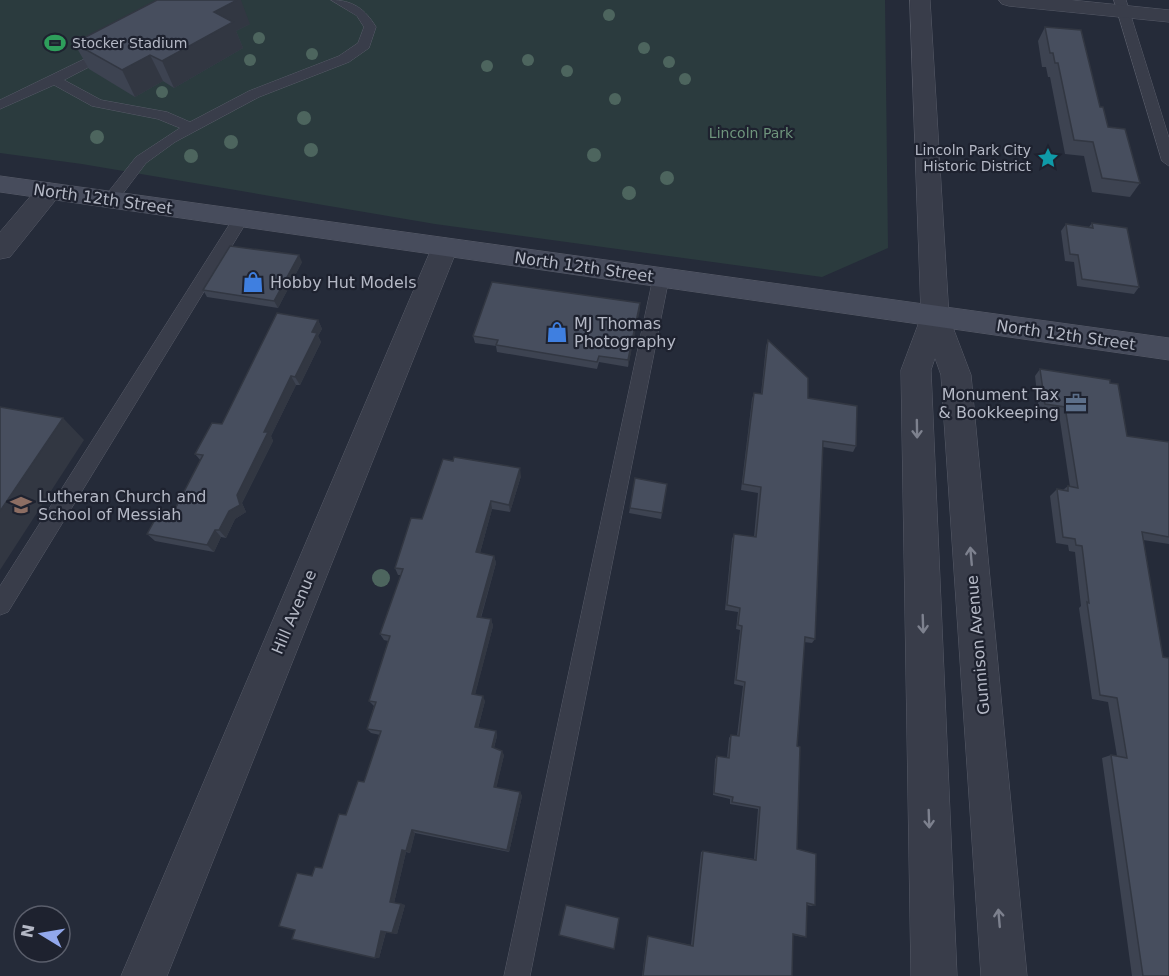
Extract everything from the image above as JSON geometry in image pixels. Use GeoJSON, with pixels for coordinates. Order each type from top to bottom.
{"type":"FeatureCollection","features":[{"type":"Feature","properties":{"kind":"main road","name":"North 12th Street"},"geometry":{"type":"LineString","coordinates":[[0,184],[1169,349]]}},
{"type":"Feature","properties":{"kind":"street","name":"Gunnison Avenue"},"geometry":{"type":"LineString","coordinates":[[920,0],[935,317],[956,375],[1004,976]]}},
{"type":"Feature","properties":{"kind":"street"},"geometry":{"type":"LineString","coordinates":[[1009,0],[1122,6],[1169,16]]}},
{"type":"Feature","properties":{"kind":"street"},"geometry":{"type":"LineString","coordinates":[[0,250],[49,191]]}},
{"type":"Feature","properties":{"kind":"street","name":"Hill Avenue"},"geometry":{"type":"LineString","coordinates":[[144,976],[445,247]]}},
{"type":"Feature","properties":{"kind":"street","name":"Gunnison Avenue"},"geometry":{"type":"LineString","coordinates":[[934,976],[916,370],[935,317]]}},
{"type":"Feature","properties":{"kind":"lane"},"geometry":{"type":"LineString","coordinates":[[110,200],[141,160],[189,127],[254,94],[344,59],[364,45],[370,27],[362,14],[337,0]]}},
{"type":"Feature","properties":{"kind":"lane"},"geometry":{"type":"LineString","coordinates":[[1122,6],[1169,161]]}},
{"type":"Feature","properties":{"kind":"lane"},"geometry":{"type":"LineString","coordinates":[[0,105],[116,47]]}},
{"type":"Feature","properties":{"kind":"lane"},"geometry":{"type":"LineString","coordinates":[[54,80],[97,103],[162,115],[189,127]]}},
{"type":"Feature","properties":{"kind":"lane"},"geometry":{"type":"LineString","coordinates":[[0,605],[241,218]]}},
{"type":"Feature","properties":{"kind":"lane"},"geometry":{"type":"LineString","coordinates":[[518,976],[661,278]]}},
{"type":"Feature","properties":{"kind":"green space","name":"Lincoln Park"},"geometry":{"type":"Polygon","coordinates":[[[0,0],[885,0],[888,248],[822,277],[435,224],[82,164],[0,153],[0,0]]]}},
{"type":"Feature","properties":{"kind":"building"},"geometry":{"type":"Polygon","coordinates":[[[157,0],[237,0],[214,12],[233,22],[162,61],[150,55],[122,70],[74,43],[157,0]]]}},
{"type":"Feature","properties":{"kind":"building"},"geometry":{"type":"Polygon","coordinates":[[[1045,27],[1081,30],[1100,107],[1103,107],[1108,127],[1125,129],[1140,183],[1102,178],[1093,142],[1074,140],[1058,63],[1055,63],[1053,53],[1050,53],[1045,27]]]}},
{"type":"Feature","properties":{"kind":"building"},"geometry":{"type":"Polygon","coordinates":[[[1092,223],[1127,228],[1139,287],[1082,279],[1078,255],[1070,254],[1066,224],[1093,228],[1092,223]]]}},
{"type":"Feature","properties":{"kind":"building","name":"Hobby Hut Models"},"geometry":{"type":"Polygon","coordinates":[[[230,246],[299,255],[274,301],[203,290],[230,246]]]}},
{"type":"Feature","properties":{"kind":"building","name":"MJ Thomas Photography"},"geometry":{"type":"Polygon","coordinates":[[[492,282],[640,303],[628,360],[599,356],[597,362],[496,345],[498,340],[473,336],[492,282]]]}},
{"type":"Feature","properties":{"kind":"building"},"geometry":{"type":"Polygon","coordinates":[[[277,313],[318,320],[312,332],[317,333],[295,377],[291,376],[264,432],[268,432],[237,495],[240,505],[229,511],[219,530],[215,530],[207,545],[147,534],[161,509],[174,511],[203,455],[195,454],[212,423],[222,424],[277,313]]]}},
{"type":"Feature","properties":{"kind":"building"},"geometry":{"type":"Polygon","coordinates":[[[768,340],[808,378],[808,398],[857,406],[856,446],[823,441],[815,639],[805,637],[797,746],[800,747],[797,849],[816,854],[815,905],[807,903],[806,937],[793,934],[792,976],[643,976],[648,936],[693,946],[703,851],[756,860],[760,807],[732,802],[733,797],[714,793],[717,756],[729,758],[731,735],[739,736],[745,682],[736,680],[742,626],[738,625],[740,608],[727,605],[734,534],[756,537],[761,487],[743,484],[754,393],[762,394],[768,340]]]}},
{"type":"Feature","properties":{"kind":"building"},"geometry":{"type":"Polygon","coordinates":[[[1040,369],[1110,380],[1110,383],[1118,384],[1127,436],[1169,442],[1169,537],[1142,532],[1163,657],[1169,658],[1169,976],[1143,976],[1111,755],[1127,758],[1117,698],[1100,695],[1082,546],[1076,545],[1075,539],[1063,537],[1057,489],[1068,491],[1068,486],[1078,488],[1065,407],[1045,404],[1040,369]]]}},
{"type":"Feature","properties":{"kind":"building"},"geometry":{"type":"Polygon","coordinates":[[[0,407],[63,418],[0,511],[0,407]]]}},
{"type":"Feature","properties":{"kind":"building"},"geometry":{"type":"Polygon","coordinates":[[[454,457],[520,468],[509,505],[491,501],[476,552],[494,556],[477,617],[491,619],[472,694],[483,696],[475,727],[496,731],[492,747],[502,751],[494,787],[520,792],[507,850],[412,830],[406,851],[402,850],[390,902],[401,904],[392,933],[381,931],[375,958],[292,939],[295,930],[279,926],[297,873],[312,876],[315,867],[322,868],[339,814],[346,815],[358,781],[364,782],[381,731],[367,729],[376,702],[369,701],[390,636],[380,634],[403,569],[395,568],[411,518],[422,519],[443,459],[453,461],[454,457]]]}},
{"type":"Feature","properties":{"kind":"building"},"geometry":{"type":"Polygon","coordinates":[[[635,478],[667,484],[662,513],[630,508],[635,478]]]}},
{"type":"Feature","properties":{"kind":"building"},"geometry":{"type":"Polygon","coordinates":[[[566,905],[619,918],[614,949],[559,935],[566,905]]]}},
{"type":"Feature","properties":{"kind":"place","name":"Stocker Stadium"},"geometry":{"type":"Point","coordinates":[55,43]}},
{"type":"Feature","properties":{"kind":"place","name":"Lincoln Park City Historic District"},"geometry":{"type":"Point","coordinates":[1048,158]}},
{"type":"Feature","properties":{"kind":"place","name":"Hobby Hut Models"},"geometry":{"type":"Point","coordinates":[253,282]}},
{"type":"Feature","properties":{"kind":"place","name":"MJ Thomas Photography"},"geometry":{"type":"Point","coordinates":[557,332]}},
{"type":"Feature","properties":{"kind":"place","name":"Monument Tax & Bookkeeping"},"geometry":{"type":"Point","coordinates":[1076,403]}},
{"type":"Feature","properties":{"kind":"place","name":"Lutheran Church and School of Messiah"},"geometry":{"type":"Point","coordinates":[21,505]}}]}
